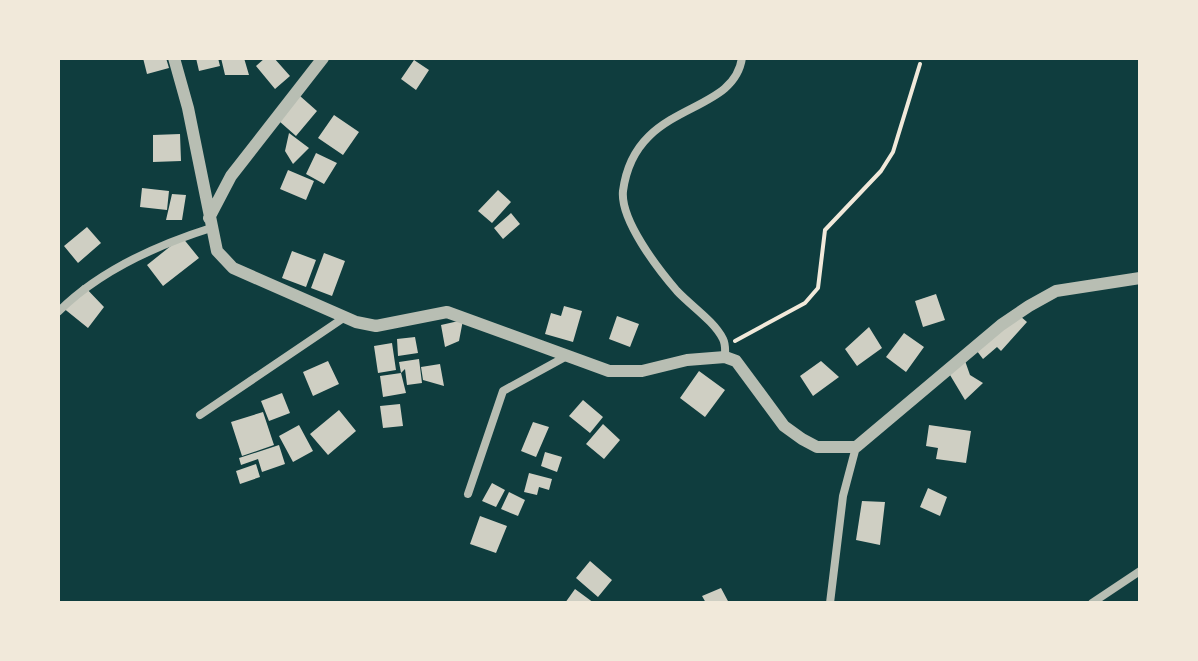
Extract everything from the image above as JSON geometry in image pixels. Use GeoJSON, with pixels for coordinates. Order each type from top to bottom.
{"type":"FeatureCollection","features":[{"type":"Feature","properties":{"kind":"street"},"geometry":{"type":"LineString","coordinates":[[174,58],[188,108],[217,251],[233,268],[342,319],[376,326],[447,312],[609,371],[642,371],[687,360],[725,357],[736,361],[784,426],[802,439],[817,447],[856,447]]}},
{"type":"Feature","properties":{"kind":"street"},"geometry":{"type":"LineString","coordinates":[[58,312],[97,280],[210,223],[231,176],[323,58]]}},
{"type":"Feature","properties":{"kind":"street"},"geometry":{"type":"LineString","coordinates":[[725,357],[722,336],[675,289],[625,216],[623,193],[633,152],[650,131],[706,101],[727,85],[741,67],[742,58]]}},
{"type":"Feature","properties":{"kind":"street"},"geometry":{"type":"LineString","coordinates":[[830,603],[843,496],[856,447],[1001,325],[1029,306],[1056,291],[1140,278]]}},
{"type":"Feature","properties":{"kind":"street"},"geometry":{"type":"LineString","coordinates":[[200,415],[342,319]]}},
{"type":"Feature","properties":{"kind":"street"},"geometry":{"type":"LineString","coordinates":[[468,494],[503,391],[565,357]]}},
{"type":"Feature","properties":{"kind":"street"},"geometry":{"type":"LineString","coordinates":[[1092,603],[1140,571]]}},
{"type":"Feature","properties":{"kind":"path"},"geometry":{"type":"LineString","coordinates":[[725,357],[733,343],[805,303],[818,288],[825,230],[881,171],[893,152],[920,64]]}},
{"type":"Feature","properties":{"kind":"building"},"geometry":{"type":"Polygon","coordinates":[[[143,58],[166,58],[169,68],[147,74],[143,58]]]}},
{"type":"Feature","properties":{"kind":"building"},"geometry":{"type":"Polygon","coordinates":[[[196,58],[218,58],[220,66],[199,71],[196,58]]]}},
{"type":"Feature","properties":{"kind":"building"},"geometry":{"type":"Polygon","coordinates":[[[221,58],[244,58],[249,75],[225,75],[221,58]]]}},
{"type":"Feature","properties":{"kind":"building"},"geometry":{"type":"Polygon","coordinates":[[[265,58],[274,58],[290,76],[275,89],[256,66],[265,58]]]}},
{"type":"Feature","properties":{"kind":"building"},"geometry":{"type":"Polygon","coordinates":[[[414,60],[429,70],[416,90],[401,79],[414,60]]]}},
{"type":"Feature","properties":{"kind":"building"},"geometry":{"type":"Polygon","coordinates":[[[300,96],[317,111],[296,136],[279,121],[300,96]]]}},
{"type":"Feature","properties":{"kind":"building"},"geometry":{"type":"Polygon","coordinates":[[[334,115],[359,132],[343,155],[318,138],[334,115]]]}},
{"type":"Feature","properties":{"kind":"building"},"geometry":{"type":"Polygon","coordinates":[[[289,133],[309,148],[293,164],[285,151],[289,133]]]}},
{"type":"Feature","properties":{"kind":"building"},"geometry":{"type":"Polygon","coordinates":[[[180,134],[181,161],[153,162],[153,135],[180,134]]]}},
{"type":"Feature","properties":{"kind":"building"},"geometry":{"type":"Polygon","coordinates":[[[316,153],[337,163],[324,184],[306,174],[316,153]]]}},
{"type":"Feature","properties":{"kind":"building"},"geometry":{"type":"Polygon","coordinates":[[[288,170],[314,181],[306,200],[280,189],[288,170]]]}},
{"type":"Feature","properties":{"kind":"building"},"geometry":{"type":"Polygon","coordinates":[[[142,188],[169,191],[167,210],[140,207],[142,188]]]}},
{"type":"Feature","properties":{"kind":"building"},"geometry":{"type":"Polygon","coordinates":[[[498,190],[511,202],[492,223],[478,211],[498,190]]]}},
{"type":"Feature","properties":{"kind":"building"},"geometry":{"type":"Polygon","coordinates":[[[172,194],[186,195],[182,220],[166,220],[172,194]]]}},
{"type":"Feature","properties":{"kind":"building"},"geometry":{"type":"Polygon","coordinates":[[[511,213],[520,224],[503,239],[494,228],[511,213]]]}},
{"type":"Feature","properties":{"kind":"building"},"geometry":{"type":"Polygon","coordinates":[[[87,227],[101,243],[78,263],[64,246],[87,227]]]}},
{"type":"Feature","properties":{"kind":"building"},"geometry":{"type":"Polygon","coordinates":[[[182,237],[199,258],[163,286],[147,265],[182,237]]]}},
{"type":"Feature","properties":{"kind":"building"},"geometry":{"type":"Polygon","coordinates":[[[292,251],[316,260],[306,287],[282,278],[292,251]]]}},
{"type":"Feature","properties":{"kind":"building"},"geometry":{"type":"Polygon","coordinates":[[[324,253],[345,261],[332,296],[311,288],[324,253]]]}},
{"type":"Feature","properties":{"kind":"building"},"geometry":{"type":"Polygon","coordinates":[[[83,285],[104,307],[88,328],[62,307],[83,285]]]}},
{"type":"Feature","properties":{"kind":"building"},"geometry":{"type":"Polygon","coordinates":[[[936,294],[945,320],[923,327],[915,301],[936,294]]]}},
{"type":"Feature","properties":{"kind":"building"},"geometry":{"type":"Polygon","coordinates":[[[564,306],[582,311],[573,342],[545,334],[551,313],[561,316],[564,306]]]}},
{"type":"Feature","properties":{"kind":"building"},"geometry":{"type":"Polygon","coordinates":[[[1013,310],[1027,322],[1001,351],[997,347],[983,359],[974,347],[1013,310]]]}},
{"type":"Feature","properties":{"kind":"building"},"geometry":{"type":"Polygon","coordinates":[[[617,316],[639,324],[630,347],[609,339],[617,316]]]}},
{"type":"Feature","properties":{"kind":"building"},"geometry":{"type":"Polygon","coordinates":[[[463,320],[459,341],[445,347],[441,325],[463,320]]]}},
{"type":"Feature","properties":{"kind":"building"},"geometry":{"type":"Polygon","coordinates":[[[869,327],[882,348],[857,366],[845,349],[869,327]]]}},
{"type":"Feature","properties":{"kind":"building"},"geometry":{"type":"Polygon","coordinates":[[[904,333],[924,347],[906,372],[886,357],[904,333]]]}},
{"type":"Feature","properties":{"kind":"building"},"geometry":{"type":"Polygon","coordinates":[[[415,337],[418,353],[398,356],[397,339],[415,337]]]}},
{"type":"Feature","properties":{"kind":"building"},"geometry":{"type":"Polygon","coordinates":[[[392,343],[396,370],[378,373],[374,346],[392,343]]]}},
{"type":"Feature","properties":{"kind":"building"},"geometry":{"type":"Polygon","coordinates":[[[964,358],[970,375],[983,383],[965,400],[950,375],[964,358]]]}},
{"type":"Feature","properties":{"kind":"building"},"geometry":{"type":"Polygon","coordinates":[[[419,359],[422,383],[407,385],[405,369],[401,373],[399,362],[419,359]]]}},
{"type":"Feature","properties":{"kind":"building"},"geometry":{"type":"Polygon","coordinates":[[[328,361],[339,384],[313,396],[303,372],[328,361]]]}},
{"type":"Feature","properties":{"kind":"building"},"geometry":{"type":"Polygon","coordinates":[[[821,361],[839,377],[813,396],[800,376],[821,361]]]}},
{"type":"Feature","properties":{"kind":"building"},"geometry":{"type":"Polygon","coordinates":[[[440,364],[444,386],[423,380],[421,367],[440,364]]]}},
{"type":"Feature","properties":{"kind":"building"},"geometry":{"type":"Polygon","coordinates":[[[699,371],[725,390],[705,417],[680,398],[699,371]]]}},
{"type":"Feature","properties":{"kind":"building"},"geometry":{"type":"Polygon","coordinates":[[[401,373],[406,393],[383,397],[380,376],[401,373]]]}},
{"type":"Feature","properties":{"kind":"building"},"geometry":{"type":"Polygon","coordinates":[[[282,393],[290,413],[269,421],[261,401],[282,393]]]}},
{"type":"Feature","properties":{"kind":"building"},"geometry":{"type":"Polygon","coordinates":[[[583,400],[603,417],[590,433],[569,416],[583,400]]]}},
{"type":"Feature","properties":{"kind":"building"},"geometry":{"type":"Polygon","coordinates":[[[400,404],[403,426],[383,428],[380,406],[400,404]]]}},
{"type":"Feature","properties":{"kind":"building"},"geometry":{"type":"Polygon","coordinates":[[[339,410],[356,431],[328,455],[310,434],[339,410]]]}},
{"type":"Feature","properties":{"kind":"building"},"geometry":{"type":"Polygon","coordinates":[[[263,412],[274,445],[242,456],[231,422],[263,412]]]}},
{"type":"Feature","properties":{"kind":"building"},"geometry":{"type":"Polygon","coordinates":[[[533,422],[549,427],[536,457],[521,451],[533,422]]]}},
{"type":"Feature","properties":{"kind":"building"},"geometry":{"type":"Polygon","coordinates":[[[603,424],[620,440],[604,459],[586,444],[603,424]]]}},
{"type":"Feature","properties":{"kind":"building"},"geometry":{"type":"Polygon","coordinates":[[[299,425],[313,451],[293,462],[279,436],[299,425]]]}},
{"type":"Feature","properties":{"kind":"building"},"geometry":{"type":"Polygon","coordinates":[[[929,425],[971,431],[966,463],[936,459],[938,448],[926,446],[929,425]]]}},
{"type":"Feature","properties":{"kind":"building"},"geometry":{"type":"Polygon","coordinates":[[[279,445],[285,464],[262,472],[258,459],[241,465],[239,458],[279,445]]]}},
{"type":"Feature","properties":{"kind":"building"},"geometry":{"type":"Polygon","coordinates":[[[545,452],[562,457],[557,472],[541,466],[545,452]]]}},
{"type":"Feature","properties":{"kind":"building"},"geometry":{"type":"Polygon","coordinates":[[[256,464],[260,477],[240,484],[236,471],[256,464]]]}},
{"type":"Feature","properties":{"kind":"building"},"geometry":{"type":"Polygon","coordinates":[[[529,473],[552,479],[549,490],[539,487],[537,495],[524,492],[529,473]]]}},
{"type":"Feature","properties":{"kind":"building"},"geometry":{"type":"Polygon","coordinates":[[[492,483],[505,490],[496,507],[482,501],[492,483]]]}},
{"type":"Feature","properties":{"kind":"building"},"geometry":{"type":"Polygon","coordinates":[[[928,488],[947,497],[940,516],[920,507],[928,488]]]}},
{"type":"Feature","properties":{"kind":"building"},"geometry":{"type":"Polygon","coordinates":[[[509,492],[525,500],[518,516],[501,509],[509,492]]]}},
{"type":"Feature","properties":{"kind":"building"},"geometry":{"type":"Polygon","coordinates":[[[862,501],[885,502],[880,545],[856,540],[862,501]]]}},
{"type":"Feature","properties":{"kind":"building"},"geometry":{"type":"Polygon","coordinates":[[[480,516],[507,526],[496,553],[470,544],[480,516]]]}},
{"type":"Feature","properties":{"kind":"building"},"geometry":{"type":"Polygon","coordinates":[[[590,561],[612,580],[598,597],[576,578],[590,561]]]}},
{"type":"Feature","properties":{"kind":"building"},"geometry":{"type":"Polygon","coordinates":[[[721,588],[729,603],[706,603],[702,596],[721,588]]]}},
{"type":"Feature","properties":{"kind":"building"},"geometry":{"type":"Polygon","coordinates":[[[575,589],[594,603],[565,603],[575,589]]]}}]}
